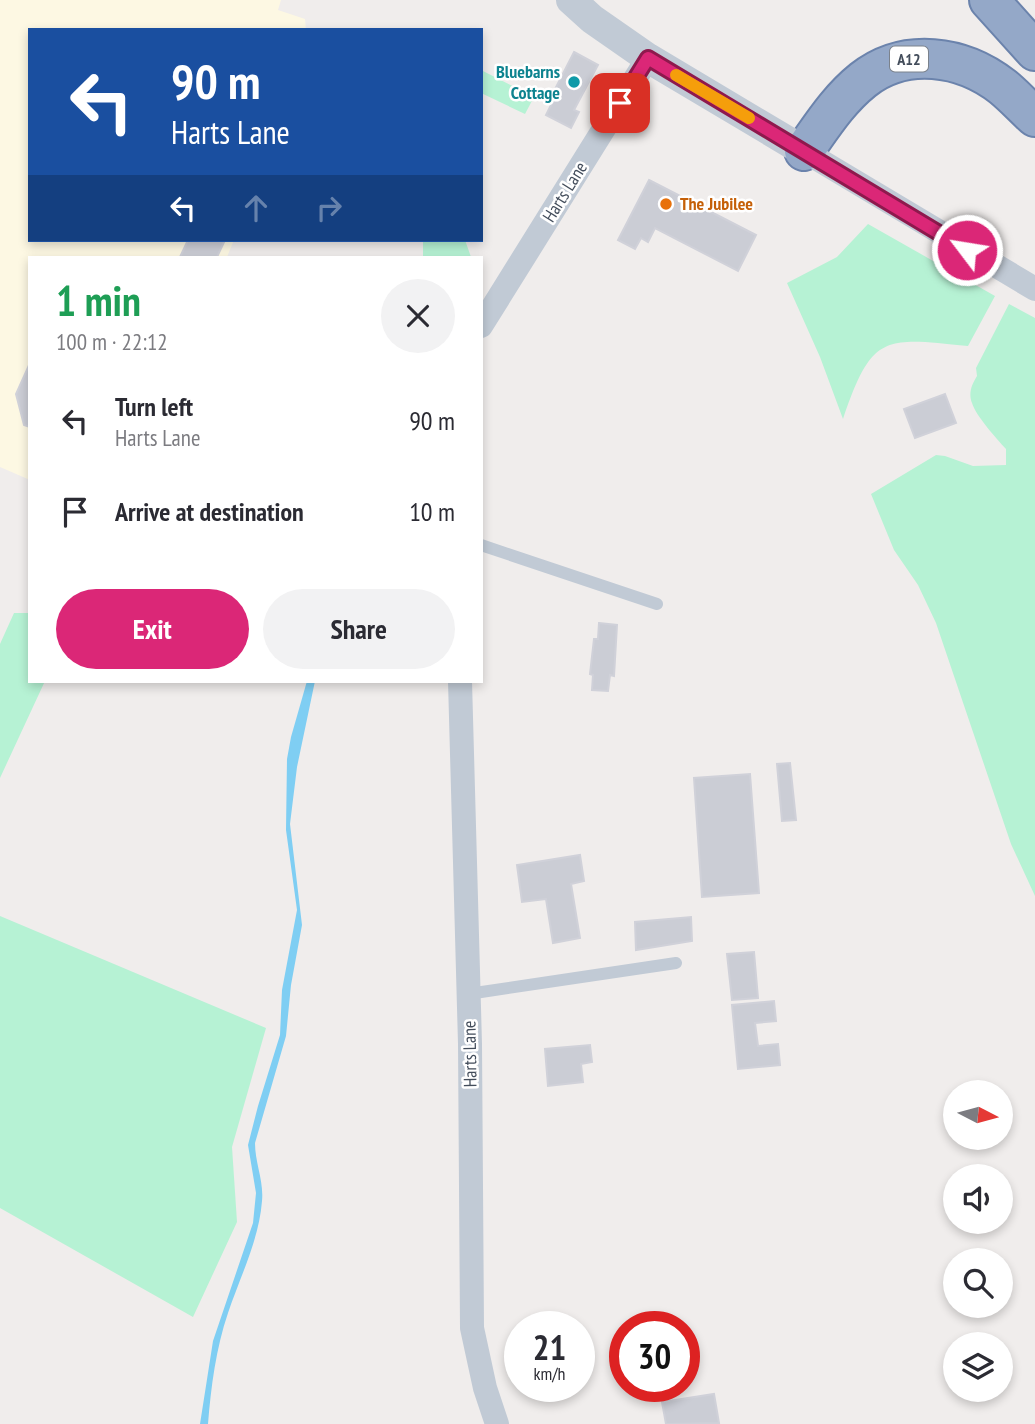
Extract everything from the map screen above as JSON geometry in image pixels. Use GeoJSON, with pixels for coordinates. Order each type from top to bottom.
{"type":"FeatureCollection","features":[{"type":"Feature","properties":{"kind":"highway"},"geometry":{"type":"LineString","coordinates":[[989,0],[1035,51]]}},
{"type":"Feature","properties":{"kind":"highway","name":"A12"},"geometry":{"type":"LineString","coordinates":[[804,151],[832,111],[864,79],[905,60],[928,58],[968,66],[1003,87],[1035,117]]}},
{"type":"Feature","properties":{"kind":"street"},"geometry":{"type":"LineString","coordinates":[[571,0],[592,19],[648,58],[1035,289]]}},
{"type":"Feature","properties":{"kind":"street","name":"Harts Lane"},"geometry":{"type":"LineString","coordinates":[[483,323],[648,58]]}},
{"type":"Feature","properties":{"kind":"street","name":"Harts Lane"},"geometry":{"type":"LineString","coordinates":[[460,683],[468,994],[472,1328],[485,1388],[497,1424]]}},
{"type":"Feature","properties":{"kind":"lane"},"geometry":{"type":"LineString","coordinates":[[483,545],[657,604]]}},
{"type":"Feature","properties":{"kind":"lane"},"geometry":{"type":"LineString","coordinates":[[468,994],[676,962]]}},
{"type":"Feature","properties":{"kind":"shaded area"},"geometry":{"type":"Polygon","coordinates":[[[0,0],[281,0],[278,10],[305,19],[306,28],[28,28],[28,242],[233,242],[227,256],[28,256],[28,479],[0,467],[0,0]]]}},
{"type":"Feature","properties":{"kind":"green space"},"geometry":{"type":"Polygon","coordinates":[[[483,71],[534,97],[525,114],[483,94],[483,71]]]}},
{"type":"Feature","properties":{"kind":"green space"},"geometry":{"type":"Polygon","coordinates":[[[868,224],[995,296],[968,346],[899,343],[885,347],[873,356],[853,391],[843,419],[820,357],[787,283],[837,257],[868,224]]]}},
{"type":"Feature","properties":{"kind":"green space"},"geometry":{"type":"Polygon","coordinates":[[[423,242],[466,242],[471,256],[423,256],[423,242]]]}},
{"type":"Feature","properties":{"kind":"green space"},"geometry":{"type":"Polygon","coordinates":[[[1009,304],[1035,318],[1035,896],[1011,844],[936,623],[918,585],[894,550],[871,494],[936,455],[973,466],[1006,465],[1006,449],[978,414],[970,396],[977,376],[976,368],[1009,304]]]}},
{"type":"Feature","properties":{"kind":"green space"},"geometry":{"type":"Polygon","coordinates":[[[14,613],[28,613],[28,683],[44,683],[0,778],[0,644],[14,613]]]}},
{"type":"Feature","properties":{"kind":"green space"},"geometry":{"type":"Polygon","coordinates":[[[0,916],[266,1028],[232,1147],[237,1222],[193,1317],[0,1208],[0,916]]]}},
{"type":"Feature","properties":{"kind":"water"},"geometry":{"type":"Polygon","coordinates":[[[306,683],[315,683],[297,767],[290,824],[302,925],[291,985],[286,1036],[255,1143],[261,1179],[260,1216],[220,1340],[208,1424],[200,1424],[213,1341],[253,1223],[256,1193],[248,1145],[280,1035],[282,990],[297,910],[286,830],[287,759],[306,683]]]}},
{"type":"Feature","properties":{"kind":"building","name":"Bluebarns Cottage"},"geometry":{"type":"Polygon","coordinates":[[[574,52],[598,65],[574,110],[579,112],[571,128],[546,115],[553,101],[550,99],[574,52]]]}},
{"type":"Feature","properties":{"kind":"building","name":"The Jubilee"},"geometry":{"type":"Polygon","coordinates":[[[649,180],[756,235],[738,271],[655,228],[648,242],[641,238],[635,249],[618,240],[649,180]]]}},
{"type":"Feature","properties":{"kind":"building"},"geometry":{"type":"Polygon","coordinates":[[[187,242],[224,242],[217,256],[180,256],[187,242]]]}},
{"type":"Feature","properties":{"kind":"building"},"geometry":{"type":"Polygon","coordinates":[[[28,367],[28,426],[24,425],[16,394],[28,367]]]}},
{"type":"Feature","properties":{"kind":"building"},"geometry":{"type":"Polygon","coordinates":[[[945,394],[956,423],[915,438],[904,409],[945,394]]]}},
{"type":"Feature","properties":{"kind":"building"},"geometry":{"type":"Polygon","coordinates":[[[599,623],[617,625],[614,676],[610,675],[608,691],[592,690],[593,675],[590,674],[594,639],[598,639],[599,623]]]}},
{"type":"Feature","properties":{"kind":"building"},"geometry":{"type":"Polygon","coordinates":[[[790,763],[796,820],[782,821],[777,764],[790,763]]]}},
{"type":"Feature","properties":{"kind":"building"},"geometry":{"type":"Polygon","coordinates":[[[750,774],[759,893],[702,897],[694,778],[750,774]]]}},
{"type":"Feature","properties":{"kind":"building"},"geometry":{"type":"Polygon","coordinates":[[[580,855],[584,881],[571,884],[580,938],[553,943],[546,899],[522,902],[517,865],[580,855]]]}},
{"type":"Feature","properties":{"kind":"building"},"geometry":{"type":"Polygon","coordinates":[[[691,917],[692,941],[636,950],[635,922],[691,917]]]}},
{"type":"Feature","properties":{"kind":"building"},"geometry":{"type":"Polygon","coordinates":[[[754,952],[758,998],[732,1000],[727,954],[754,952]]]}},
{"type":"Feature","properties":{"kind":"building"},"geometry":{"type":"Polygon","coordinates":[[[774,1001],[776,1021],[755,1023],[758,1046],[778,1044],[780,1065],[738,1069],[732,1005],[774,1001]]]}},
{"type":"Feature","properties":{"kind":"building"},"geometry":{"type":"Polygon","coordinates":[[[590,1045],[592,1062],[581,1064],[583,1082],[548,1086],[545,1049],[590,1045]]]}},
{"type":"Feature","properties":{"kind":"building"},"geometry":{"type":"Polygon","coordinates":[[[714,1394],[719,1423],[666,1424],[662,1402],[700,1402],[700,1396],[714,1394]]]}},
{"type":"Feature","properties":{"kind":"slow traffic"},"geometry":{"type":"LineString","coordinates":[[676,75],[749,118]]}},
{"type":"Feature","properties":{"kind":"place","name":"Bluebarns Cottage"},"geometry":{"type":"Point","coordinates":[574,82]}},
{"type":"Feature","properties":{"kind":"place","name":"The Jubilee"},"geometry":{"type":"Point","coordinates":[666,204]}},
{"type":"Feature","properties":{"kind":"route"},"geometry":{"type":"LineString","coordinates":[[620,103],[648,58],[967,250]]}}]}
